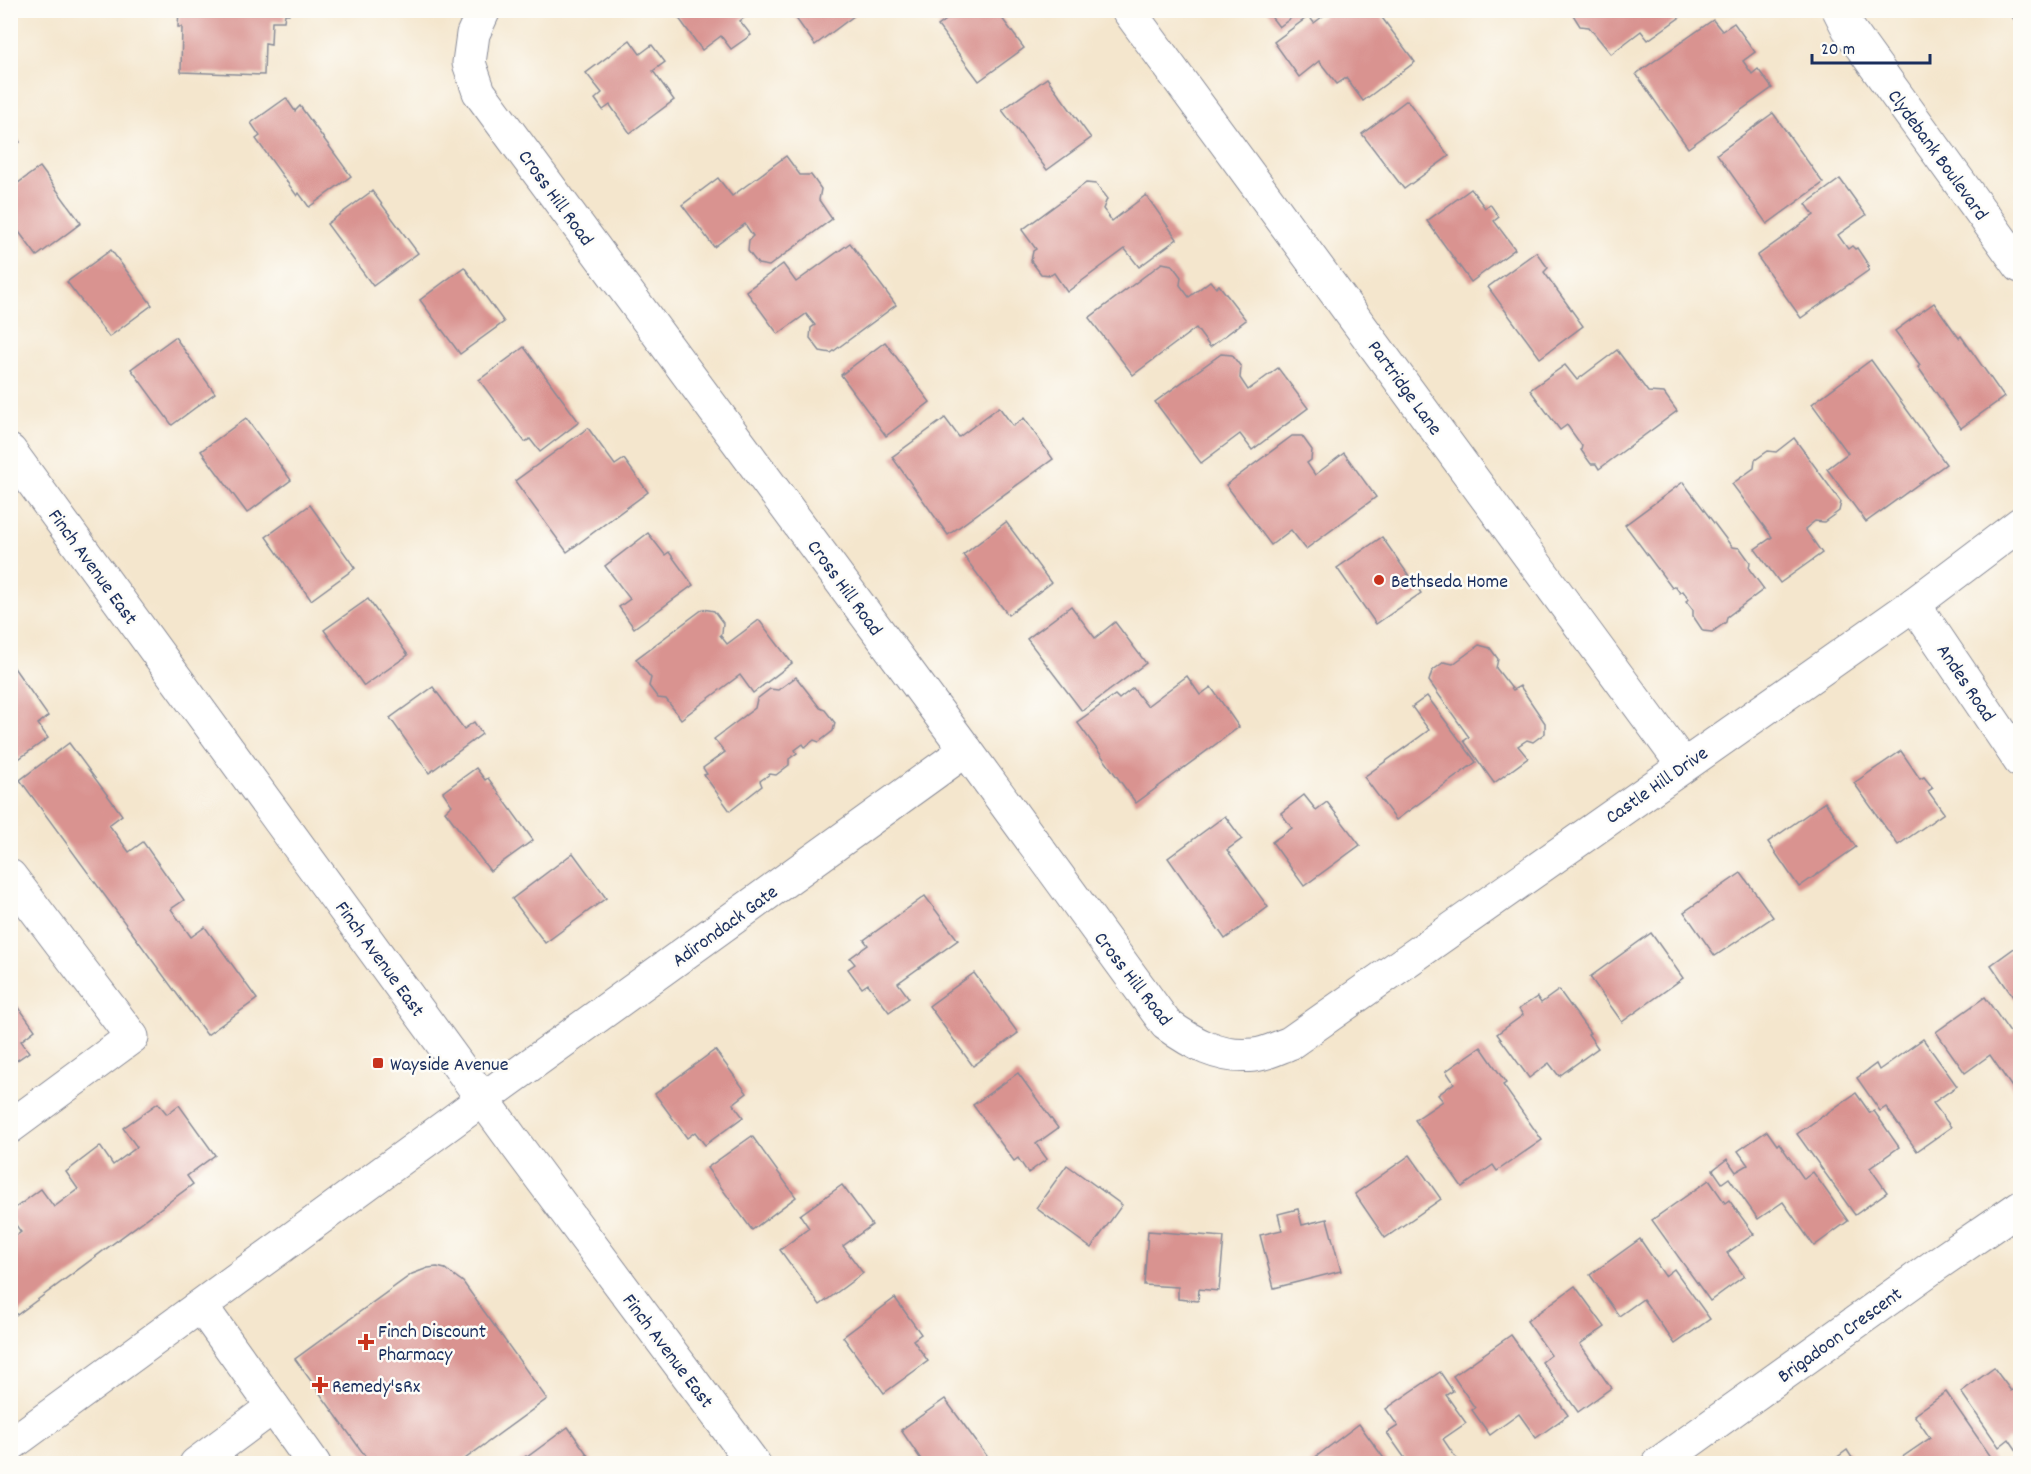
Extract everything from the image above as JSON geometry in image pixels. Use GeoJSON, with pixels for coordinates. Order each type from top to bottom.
{"type":"FeatureCollection","features":[{"type":"Feature","properties":{"kind":"street","name":"Partridge Lane"},"geometry":{"type":"LineString","coordinates":[[1128,10],[1683,765]]}},
{"type":"Feature","properties":{"kind":"street","name":"Clydebank Boulevard"},"geometry":{"type":"LineString","coordinates":[[1839,10],[1848,28],[2020,266]]}},
{"type":"Feature","properties":{"kind":"street","name":"Cross Hill Road"},"geometry":{"type":"LineString","coordinates":[[479,22],[469,63],[479,92],[1166,1024],[1190,1042],[1223,1055],[1255,1055],[1290,1043]]}},
{"type":"Feature","properties":{"kind":"street","name":"Finch Avenue East"},"geometry":{"type":"LineString","coordinates":[[10,451],[483,1100],[754,1464]]}},
{"type":"Feature","properties":{"kind":"street","name":"Castle Hill Drive"},"geometry":{"type":"LineString","coordinates":[[1290,1043],[1914,604],[2020,524]]}},
{"type":"Feature","properties":{"kind":"street","name":"Andes Road"},"geometry":{"type":"LineString","coordinates":[[1914,604],[2020,760]]}},
{"type":"Feature","properties":{"kind":"street","name":"Adirondack Gate"},"geometry":{"type":"LineString","coordinates":[[483,1100],[966,750]]}},
{"type":"Feature","properties":{"kind":"street"},"geometry":{"type":"LineString","coordinates":[[10,876],[132,1037],[10,1127]]}},
{"type":"Feature","properties":{"kind":"street"},"geometry":{"type":"LineString","coordinates":[[10,1445],[483,1100]]}},
{"type":"Feature","properties":{"kind":"street","name":"Brigadoon Crescent"},"geometry":{"type":"LineString","coordinates":[[1659,1464],[2020,1207]]}},
{"type":"Feature","properties":{"kind":"street"},"geometry":{"type":"LineString","coordinates":[[201,1306],[314,1464]]}},
{"type":"Feature","properties":{"kind":"street"},"geometry":{"type":"LineString","coordinates":[[196,1464],[273,1407]]}},
{"type":"Feature","properties":{"kind":"building"},"geometry":{"type":"Polygon","coordinates":[[[179,10],[289,10],[289,14],[285,14],[284,21],[272,21],[271,44],[265,43],[264,75],[181,72],[182,27],[178,27],[179,10]]]}},
{"type":"Feature","properties":{"kind":"building"},"geometry":{"type":"Polygon","coordinates":[[[673,10],[754,10],[740,21],[751,35],[731,49],[721,36],[702,50],[673,10]]]}},
{"type":"Feature","properties":{"kind":"building"},"geometry":{"type":"Polygon","coordinates":[[[790,10],[852,10],[855,15],[815,45],[790,10]]]}},
{"type":"Feature","properties":{"kind":"building"},"geometry":{"type":"Polygon","coordinates":[[[960,10],[996,10],[1024,48],[979,81],[938,26],[960,10]]]}},
{"type":"Feature","properties":{"kind":"building"},"geometry":{"type":"Polygon","coordinates":[[[1266,10],[1302,10],[1279,27],[1266,10]]]}},
{"type":"Feature","properties":{"kind":"building"},"geometry":{"type":"Polygon","coordinates":[[[1331,10],[1386,10],[1380,15],[1415,62],[1363,101],[1346,78],[1337,84],[1319,61],[1299,77],[1274,42],[1309,16],[1314,23],[1331,10]]]}},
{"type":"Feature","properties":{"kind":"building"},"geometry":{"type":"Polygon","coordinates":[[[1570,10],[1684,10],[1686,13],[1648,40],[1641,31],[1611,54],[1589,27],[1580,26],[1570,10]]]}},
{"type":"Feature","properties":{"kind":"building"},"geometry":{"type":"Polygon","coordinates":[[[2008,10],[2020,10],[2020,29],[2008,10]]]}},
{"type":"Feature","properties":{"kind":"building"},"geometry":{"type":"Polygon","coordinates":[[[1713,20],[1722,31],[1734,23],[1755,52],[1743,61],[1752,74],[1758,69],[1772,88],[1688,148],[1636,74],[1713,20]]]}},
{"type":"Feature","properties":{"kind":"building"},"geometry":{"type":"Polygon","coordinates":[[[630,40],[640,54],[652,45],[665,62],[653,71],[674,100],[630,133],[610,105],[603,110],[595,99],[602,93],[586,73],[630,40]]]}},
{"type":"Feature","properties":{"kind":"building"},"geometry":{"type":"Polygon","coordinates":[[[1047,78],[1091,138],[1047,170],[1002,110],[1047,78]]]}},
{"type":"Feature","properties":{"kind":"building"},"geometry":{"type":"Polygon","coordinates":[[[286,98],[295,111],[300,106],[351,176],[309,207],[299,193],[297,196],[256,139],[260,136],[251,123],[286,98]]]}},
{"type":"Feature","properties":{"kind":"building"},"geometry":{"type":"Polygon","coordinates":[[[1407,100],[1449,156],[1404,189],[1362,134],[1407,100]]]}},
{"type":"Feature","properties":{"kind":"building"},"geometry":{"type":"Polygon","coordinates":[[[1773,113],[1823,183],[1767,224],[1717,154],[1773,113]]]}},
{"type":"Feature","properties":{"kind":"building"},"geometry":{"type":"Polygon","coordinates":[[[10,129],[20,142],[10,149],[10,129]]]}},
{"type":"Feature","properties":{"kind":"building"},"geometry":{"type":"Polygon","coordinates":[[[786,156],[800,175],[811,175],[821,189],[819,200],[832,219],[769,266],[758,264],[748,251],[749,240],[753,236],[745,224],[714,247],[682,205],[718,178],[732,196],[786,156]]]}},
{"type":"Feature","properties":{"kind":"building"},"geometry":{"type":"Polygon","coordinates":[[[40,167],[81,223],[37,256],[10,220],[10,189],[40,167]]]}},
{"type":"Feature","properties":{"kind":"building"},"geometry":{"type":"Polygon","coordinates":[[[1840,179],[1866,215],[1838,235],[1848,249],[1852,246],[1857,248],[1869,266],[1867,267],[1869,270],[1801,318],[1757,256],[1814,215],[1806,204],[1840,179]]]}},
{"type":"Feature","properties":{"kind":"building"},"geometry":{"type":"Polygon","coordinates":[[[1086,183],[1096,184],[1107,199],[1103,209],[1112,221],[1146,195],[1177,239],[1139,267],[1125,249],[1067,292],[1054,273],[1041,274],[1031,261],[1033,251],[1036,249],[1022,230],[1086,183]]]}},
{"type":"Feature","properties":{"kind":"building"},"geometry":{"type":"Polygon","coordinates":[[[1471,189],[1485,208],[1490,204],[1499,217],[1494,221],[1515,249],[1471,282],[1427,221],[1471,189]]]}},
{"type":"Feature","properties":{"kind":"building"},"geometry":{"type":"Polygon","coordinates":[[[372,191],[418,253],[373,286],[327,224],[372,191]]]}},
{"type":"Feature","properties":{"kind":"building"},"geometry":{"type":"Polygon","coordinates":[[[850,243],[896,305],[831,353],[820,351],[810,338],[811,328],[815,325],[806,314],[778,334],[746,291],[783,264],[796,282],[850,243]]]}},
{"type":"Feature","properties":{"kind":"building"},"geometry":{"type":"Polygon","coordinates":[[[111,250],[152,305],[109,337],[67,282],[111,250]]]}},
{"type":"Feature","properties":{"kind":"building"},"geometry":{"type":"Polygon","coordinates":[[[1536,252],[1548,268],[1544,272],[1583,326],[1540,358],[1488,287],[1536,252]]]}},
{"type":"Feature","properties":{"kind":"building"},"geometry":{"type":"Polygon","coordinates":[[[1162,263],[1172,265],[1181,277],[1180,285],[1189,297],[1210,281],[1216,288],[1219,285],[1246,320],[1210,347],[1196,328],[1133,375],[1089,318],[1162,263]]]}},
{"type":"Feature","properties":{"kind":"building"},"geometry":{"type":"Polygon","coordinates":[[[464,267],[504,322],[460,354],[420,300],[464,267]]]}},
{"type":"Feature","properties":{"kind":"building"},"geometry":{"type":"Polygon","coordinates":[[[1934,303],[1959,338],[1961,336],[2004,397],[1961,428],[1895,331],[1934,303]]]}},
{"type":"Feature","properties":{"kind":"building"},"geometry":{"type":"Polygon","coordinates":[[[175,337],[215,393],[172,425],[131,369],[175,337]]]}},
{"type":"Feature","properties":{"kind":"building"},"geometry":{"type":"Polygon","coordinates":[[[885,342],[930,402],[886,436],[841,375],[885,342]]]}},
{"type":"Feature","properties":{"kind":"building"},"geometry":{"type":"Polygon","coordinates":[[[524,347],[579,422],[540,452],[530,439],[525,442],[479,380],[524,347]]]}},
{"type":"Feature","properties":{"kind":"building"},"geometry":{"type":"Polygon","coordinates":[[[1617,350],[1648,392],[1664,393],[1677,411],[1599,469],[1596,464],[1591,464],[1567,425],[1560,430],[1530,390],[1565,365],[1577,380],[1617,350]]]}},
{"type":"Feature","properties":{"kind":"building"},"geometry":{"type":"Polygon","coordinates":[[[1221,354],[1232,355],[1241,367],[1240,378],[1248,390],[1278,368],[1308,408],[1252,450],[1240,434],[1201,463],[1155,402],[1221,354]]]}},
{"type":"Feature","properties":{"kind":"building"},"geometry":{"type":"Polygon","coordinates":[[[1871,360],[1946,464],[1866,522],[1827,469],[1848,453],[1812,404],[1871,360]]]}},
{"type":"Feature","properties":{"kind":"building"},"geometry":{"type":"Polygon","coordinates":[[[999,407],[1013,426],[1024,418],[1053,459],[948,535],[892,457],[945,418],[959,437],[999,407]]]}},
{"type":"Feature","properties":{"kind":"building"},"geometry":{"type":"Polygon","coordinates":[[[246,418],[291,480],[247,513],[201,451],[246,418]]]}},
{"type":"Feature","properties":{"kind":"building"},"geometry":{"type":"Polygon","coordinates":[[[588,428],[615,465],[624,459],[648,492],[567,552],[515,481],[588,428]]]}},
{"type":"Feature","properties":{"kind":"building"},"geometry":{"type":"Polygon","coordinates":[[[1292,436],[1302,436],[1312,450],[1311,460],[1307,463],[1315,475],[1344,453],[1376,497],[1306,549],[1291,530],[1271,545],[1226,485],[1292,436]]]}},
{"type":"Feature","properties":{"kind":"building"},"geometry":{"type":"Polygon","coordinates":[[[1794,438],[1841,502],[1839,511],[1824,522],[1815,521],[1805,529],[1822,553],[1780,583],[1755,549],[1772,537],[1732,484],[1754,468],[1755,460],[1768,451],[1776,452],[1794,438]]]}},
{"type":"Feature","properties":{"kind":"building"},"geometry":{"type":"Polygon","coordinates":[[[1683,482],[1732,547],[1740,548],[1750,562],[1749,569],[1764,589],[1727,617],[1726,622],[1712,632],[1703,631],[1686,601],[1689,599],[1683,591],[1680,593],[1675,586],[1672,588],[1625,525],[1683,482]]]}},
{"type":"Feature","properties":{"kind":"building"},"geometry":{"type":"Polygon","coordinates":[[[310,505],[355,568],[311,600],[266,537],[310,505]]]}},
{"type":"Feature","properties":{"kind":"building"},"geometry":{"type":"Polygon","coordinates":[[[1006,522],[1051,583],[1008,615],[963,555],[1006,522]]]}},
{"type":"Feature","properties":{"kind":"building"},"geometry":{"type":"Polygon","coordinates":[[[648,533],[665,555],[669,552],[693,585],[634,628],[619,607],[630,599],[605,566],[648,533]]]}},
{"type":"Feature","properties":{"kind":"building","name":"Bethseda Home"},"geometry":{"type":"Polygon","coordinates":[[[1382,537],[1421,593],[1376,624],[1337,568],[1382,537]]]}},
{"type":"Feature","properties":{"kind":"building"},"geometry":{"type":"Polygon","coordinates":[[[368,599],[408,655],[364,686],[324,630],[368,599]]]}},
{"type":"Feature","properties":{"kind":"building"},"geometry":{"type":"Polygon","coordinates":[[[1071,606],[1095,638],[1115,622],[1146,663],[1082,711],[1027,639],[1071,606]]]}},
{"type":"Feature","properties":{"kind":"building"},"geometry":{"type":"Polygon","coordinates":[[[703,609],[714,611],[723,623],[720,635],[727,644],[759,620],[792,663],[753,693],[740,675],[681,719],[666,699],[658,698],[649,686],[651,678],[636,659],[703,609]]]}},
{"type":"Feature","properties":{"kind":"building"},"geometry":{"type":"Polygon","coordinates":[[[1479,645],[1490,648],[1498,659],[1496,668],[1513,690],[1520,686],[1545,723],[1545,733],[1533,742],[1527,740],[1518,746],[1528,758],[1494,783],[1464,741],[1469,737],[1429,681],[1432,671],[1444,662],[1453,664],[1479,645]]]}},
{"type":"Feature","properties":{"kind":"building"},"geometry":{"type":"Polygon","coordinates":[[[10,662],[48,716],[38,724],[48,738],[10,765],[10,662]]]}},
{"type":"Feature","properties":{"kind":"building"},"geometry":{"type":"Polygon","coordinates":[[[1187,676],[1200,695],[1211,687],[1239,727],[1136,803],[1077,722],[1115,695],[1119,699],[1133,688],[1147,706],[1187,676]]]}},
{"type":"Feature","properties":{"kind":"building"},"geometry":{"type":"Polygon","coordinates":[[[796,677],[835,723],[833,731],[819,742],[814,740],[805,747],[803,744],[795,750],[797,753],[789,759],[789,765],[776,775],[770,774],[760,781],[762,786],[730,811],[704,775],[707,774],[703,768],[725,752],[714,739],[755,708],[757,699],[770,689],[778,690],[796,677]]]}},
{"type":"Feature","properties":{"kind":"building"},"geometry":{"type":"Polygon","coordinates":[[[433,687],[464,729],[474,722],[482,734],[429,773],[390,718],[433,687]]]}},
{"type":"Feature","properties":{"kind":"building"},"geometry":{"type":"Polygon","coordinates":[[[1427,696],[1476,762],[1396,820],[1364,777],[1429,730],[1412,707],[1427,696]]]}},
{"type":"Feature","properties":{"kind":"building"},"geometry":{"type":"Polygon","coordinates":[[[69,743],[122,815],[109,825],[129,852],[143,842],[184,900],[171,909],[191,937],[205,927],[257,999],[207,1035],[20,780],[69,743]]]}},
{"type":"Feature","properties":{"kind":"building"},"geometry":{"type":"Polygon","coordinates":[[[1901,751],[1920,779],[1924,777],[1933,788],[1928,791],[1944,813],[1898,845],[1854,783],[1901,751]]]}},
{"type":"Feature","properties":{"kind":"building"},"geometry":{"type":"Polygon","coordinates":[[[476,768],[485,780],[488,778],[533,840],[490,871],[445,811],[452,805],[443,792],[476,768]]]}},
{"type":"Feature","properties":{"kind":"building"},"geometry":{"type":"Polygon","coordinates":[[[1304,795],[1316,810],[1327,802],[1360,845],[1304,886],[1272,842],[1292,828],[1281,813],[1304,795]]]}},
{"type":"Feature","properties":{"kind":"building"},"geometry":{"type":"Polygon","coordinates":[[[1825,802],[1856,847],[1799,887],[1768,842],[1825,802]]]}},
{"type":"Feature","properties":{"kind":"building"},"geometry":{"type":"Polygon","coordinates":[[[1225,816],[1242,839],[1227,850],[1268,907],[1225,939],[1168,858],[1225,816]]]}},
{"type":"Feature","properties":{"kind":"building"},"geometry":{"type":"Polygon","coordinates":[[[573,853],[606,898],[545,943],[512,899],[573,853]]]}},
{"type":"Feature","properties":{"kind":"building"},"geometry":{"type":"Polygon","coordinates":[[[1741,873],[1773,917],[1715,956],[1684,912],[1741,873]]]}},
{"type":"Feature","properties":{"kind":"building"},"geometry":{"type":"Polygon","coordinates":[[[925,896],[958,940],[898,983],[909,998],[889,1012],[868,984],[862,988],[848,969],[855,964],[850,958],[868,945],[864,940],[925,896]]]}},
{"type":"Feature","properties":{"kind":"building"},"geometry":{"type":"Polygon","coordinates":[[[1651,933],[1683,978],[1622,1022],[1590,977],[1651,933]]]}},
{"type":"Feature","properties":{"kind":"building"},"geometry":{"type":"Polygon","coordinates":[[[2020,944],[2020,1007],[1991,965],[2020,944]]]}},
{"type":"Feature","properties":{"kind":"building"},"geometry":{"type":"Polygon","coordinates":[[[974,973],[1018,1033],[973,1066],[929,1006],[974,973]]]}},
{"type":"Feature","properties":{"kind":"building"},"geometry":{"type":"Polygon","coordinates":[[[1559,990],[1598,1048],[1559,1076],[1549,1063],[1529,1078],[1497,1034],[1523,1015],[1519,1009],[1537,997],[1541,1003],[1559,990]]]}},
{"type":"Feature","properties":{"kind":"building"},"geometry":{"type":"Polygon","coordinates":[[[10,995],[35,1030],[21,1041],[29,1052],[10,1065],[10,995]]]}},
{"type":"Feature","properties":{"kind":"building"},"geometry":{"type":"Polygon","coordinates":[[[1985,997],[2011,1034],[2019,1027],[2020,1029],[2020,1099],[1990,1055],[1965,1073],[1936,1032],[1985,997]]]}},
{"type":"Feature","properties":{"kind":"building"},"geometry":{"type":"Polygon","coordinates":[[[1923,1039],[1957,1086],[1933,1103],[1951,1127],[1917,1151],[1886,1107],[1880,1111],[1857,1078],[1876,1064],[1879,1070],[1923,1039]]]}},
{"type":"Feature","properties":{"kind":"building"},"geometry":{"type":"Polygon","coordinates":[[[1481,1047],[1506,1083],[1503,1085],[1542,1140],[1497,1171],[1493,1165],[1462,1187],[1415,1120],[1443,1101],[1438,1095],[1454,1083],[1446,1071],[1481,1047]]]}},
{"type":"Feature","properties":{"kind":"building"},"geometry":{"type":"Polygon","coordinates":[[[715,1050],[747,1093],[733,1104],[743,1117],[705,1145],[695,1132],[687,1138],[655,1094],[715,1050]]]}},
{"type":"Feature","properties":{"kind":"building"},"geometry":{"type":"Polygon","coordinates":[[[1018,1073],[1058,1128],[1036,1144],[1047,1159],[1028,1173],[1018,1158],[1014,1161],[973,1105],[1018,1073]]]}},
{"type":"Feature","properties":{"kind":"building"},"geometry":{"type":"Polygon","coordinates":[[[1856,1093],[1870,1113],[1874,1111],[1899,1147],[1870,1168],[1887,1192],[1855,1215],[1797,1134],[1856,1093]]]}},
{"type":"Feature","properties":{"kind":"building"},"geometry":{"type":"Polygon","coordinates":[[[158,1103],[167,1114],[179,1105],[215,1155],[187,1176],[193,1184],[17,1315],[10,1306],[10,1240],[21,1232],[10,1217],[10,1212],[41,1189],[54,1207],[78,1189],[66,1172],[100,1146],[113,1165],[137,1147],[123,1128],[158,1103]]]}},
{"type":"Feature","properties":{"kind":"building"},"geometry":{"type":"Polygon","coordinates":[[[1767,1131],[1777,1145],[1779,1143],[1804,1179],[1813,1172],[1848,1221],[1814,1246],[1783,1202],[1758,1219],[1729,1178],[1722,1183],[1713,1170],[1727,1159],[1736,1172],[1748,1165],[1738,1151],[1767,1131]]]}},
{"type":"Feature","properties":{"kind":"building"},"geometry":{"type":"Polygon","coordinates":[[[752,1136],[796,1197],[752,1230],[707,1168],[752,1136]]]}},
{"type":"Feature","properties":{"kind":"building"},"geometry":{"type":"Polygon","coordinates":[[[1410,1155],[1441,1199],[1385,1238],[1355,1194],[1410,1155]]]}},
{"type":"Feature","properties":{"kind":"building"},"geometry":{"type":"Polygon","coordinates":[[[1067,1165],[1122,1205],[1091,1248],[1036,1208],[1067,1165]]]}},
{"type":"Feature","properties":{"kind":"building"},"geometry":{"type":"Polygon","coordinates":[[[1709,1180],[1725,1203],[1729,1200],[1754,1234],[1727,1253],[1744,1276],[1710,1301],[1652,1220],[1709,1180]]]}},
{"type":"Feature","properties":{"kind":"building"},"geometry":{"type":"Polygon","coordinates":[[[842,1185],[872,1225],[843,1246],[863,1273],[820,1305],[780,1250],[809,1228],[800,1215],[842,1185]]]}},
{"type":"Feature","properties":{"kind":"building"},"geometry":{"type":"Polygon","coordinates":[[[1298,1209],[1302,1225],[1327,1219],[1341,1271],[1274,1288],[1260,1235],[1282,1230],[1278,1214],[1298,1209]]]}},
{"type":"Feature","properties":{"kind":"building"},"geometry":{"type":"Polygon","coordinates":[[[1148,1231],[1224,1237],[1219,1291],[1199,1289],[1198,1301],[1178,1299],[1178,1287],[1144,1285],[1148,1231]]]}},
{"type":"Feature","properties":{"kind":"building"},"geometry":{"type":"Polygon","coordinates":[[[1640,1239],[1665,1276],[1674,1269],[1710,1319],[1675,1344],[1643,1299],[1619,1316],[1590,1275],[1640,1239]]]}},
{"type":"Feature","properties":{"kind":"building"},"geometry":{"type":"Polygon","coordinates":[[[437,1267],[445,1269],[463,1282],[547,1399],[458,1464],[371,1464],[295,1359],[412,1274],[437,1267]]]}},
{"type":"Feature","properties":{"kind":"building"},"geometry":{"type":"Polygon","coordinates":[[[1575,1286],[1605,1327],[1580,1344],[1611,1388],[1578,1412],[1542,1362],[1551,1355],[1527,1321],[1575,1286]]]}},
{"type":"Feature","properties":{"kind":"building"},"geometry":{"type":"Polygon","coordinates":[[[895,1298],[921,1334],[913,1340],[928,1361],[884,1393],[843,1337],[895,1298]]]}},
{"type":"Feature","properties":{"kind":"building"},"geometry":{"type":"Polygon","coordinates":[[[1511,1335],[1568,1415],[1536,1438],[1519,1414],[1490,1435],[1472,1410],[1475,1408],[1453,1376],[1511,1335]]]}},
{"type":"Feature","properties":{"kind":"building"},"geometry":{"type":"Polygon","coordinates":[[[1994,1368],[2011,1391],[2020,1384],[2020,1455],[2009,1439],[1999,1447],[1961,1392],[1994,1368]]]}},
{"type":"Feature","properties":{"kind":"building"},"geometry":{"type":"Polygon","coordinates":[[[1440,1372],[1453,1391],[1446,1395],[1466,1423],[1443,1439],[1460,1464],[1409,1464],[1387,1433],[1398,1426],[1386,1409],[1440,1372]]]}},
{"type":"Feature","properties":{"kind":"building"},"geometry":{"type":"Polygon","coordinates":[[[1946,1392],[1996,1464],[1905,1464],[1901,1458],[1930,1438],[1914,1415],[1946,1392]]]}},
{"type":"Feature","properties":{"kind":"building"},"geometry":{"type":"Polygon","coordinates":[[[945,1399],[989,1459],[983,1464],[924,1464],[901,1430],[945,1399]]]}},
{"type":"Feature","properties":{"kind":"building"},"geometry":{"type":"Polygon","coordinates":[[[1359,1424],[1388,1464],[1310,1464],[1309,1462],[1359,1424]]]}},
{"type":"Feature","properties":{"kind":"building"},"geometry":{"type":"Polygon","coordinates":[[[568,1427],[594,1464],[516,1464],[526,1456],[568,1427]]]}},
{"type":"Feature","properties":{"kind":"building"},"geometry":{"type":"Polygon","coordinates":[[[1847,1450],[1856,1464],[1828,1464],[1847,1450]]]}},
{"type":"Feature","properties":{"kind":"place","name":"Bethseda Home"},"geometry":{"type":"Point","coordinates":[1379,580]}},
{"type":"Feature","properties":{"kind":"place","name":"Wayside Avenue"},"geometry":{"type":"Point","coordinates":[378,1063]}},
{"type":"Feature","properties":{"kind":"place","name":"Finch Discount Pharmacy"},"geometry":{"type":"Point","coordinates":[366,1342]}},
{"type":"Feature","properties":{"kind":"place","name":"Remedy'sRx"},"geometry":{"type":"Point","coordinates":[320,1385]}}]}
